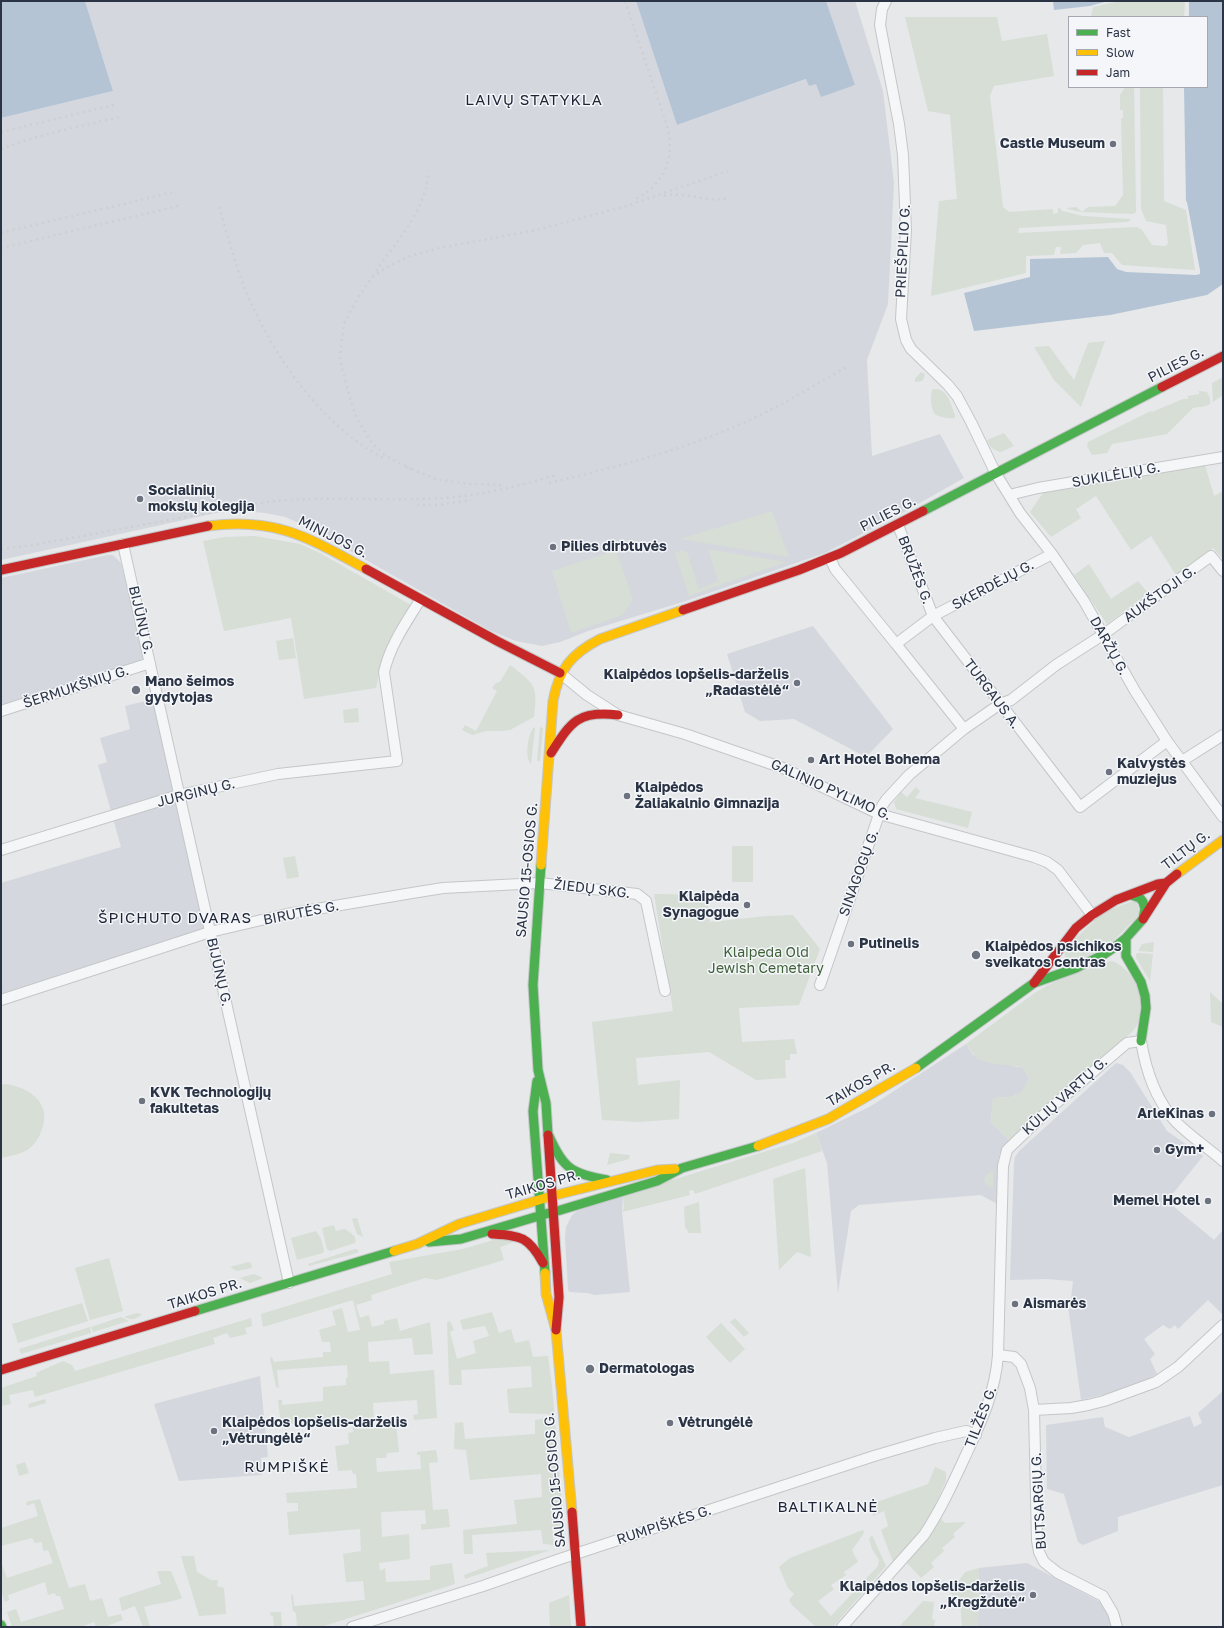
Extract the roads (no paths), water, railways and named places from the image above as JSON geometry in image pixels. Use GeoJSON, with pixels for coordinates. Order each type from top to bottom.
{"type":"FeatureCollection","features":[{"type":"Feature","properties":{"kind":"main road","name":"PILIES G."},"geometry":{"type":"LineString","coordinates":[[560,673],[577,652],[585,646],[830,558],[898,525],[1223,356]]}},
{"type":"Feature","properties":{"kind":"main road","name":"MINIJOS G."},"geometry":{"type":"LineString","coordinates":[[1,570],[225,523],[268,525],[298,533],[313,540],[497,642],[560,673]]}},
{"type":"Feature","properties":{"kind":"main road","name":"SAUSIO 15-OSIOS G."},"geometry":{"type":"LineString","coordinates":[[560,673],[553,701],[533,985],[538,1070],[533,1112],[546,1294],[556,1330],[581,1627]]}},
{"type":"Feature","properties":{"kind":"main road"},"geometry":{"type":"LineString","coordinates":[[550,754],[569,727],[584,716],[595,713],[618,715]]}},
{"type":"Feature","properties":{"kind":"main road","name":"TILTŲ G."},"geometry":{"type":"LineString","coordinates":[[1103,955],[1126,938],[1143,919],[1166,883],[1223,840]]}},
{"type":"Feature","properties":{"kind":"main road","name":"TILTŲ G."},"geometry":{"type":"LineString","coordinates":[[1092,915],[1104,906],[1158,884],[1166,883]]}},
{"type":"Feature","properties":{"kind":"main road"},"geometry":{"type":"LineString","coordinates":[[1131,895],[1140,898],[1144,902],[1145,909],[1143,919]]}},
{"type":"Feature","properties":{"kind":"main road","name":"TAIKOS PR."},"geometry":{"type":"LineString","coordinates":[[417,1244],[461,1239],[554,1212],[657,1180],[682,1168],[750,1149],[828,1119],[899,1079],[931,1058],[1034,983],[1076,928],[1092,915]]}},
{"type":"Feature","properties":{"kind":"main road"},"geometry":{"type":"LineString","coordinates":[[1126,938],[1126,956],[1141,982],[1145,996],[1146,1008],[1142,1042]]}},
{"type":"Feature","properties":{"kind":"main road"},"geometry":{"type":"LineString","coordinates":[[1061,948],[1060,955],[1062,963],[1076,968]]}},
{"type":"Feature","properties":{"kind":"main road"},"geometry":{"type":"LineString","coordinates":[[1103,955],[1121,960],[1134,970]]}},
{"type":"Feature","properties":{"kind":"main road","name":"TAIKOS PR."},"geometry":{"type":"LineString","coordinates":[[1034,983],[1076,968],[1103,955]]}},
{"type":"Feature","properties":{"kind":"main road","name":"SAUSIO 15-OSIOS G."},"geometry":{"type":"LineString","coordinates":[[538,1070],[546,1103],[560,1297],[556,1330]]}},
{"type":"Feature","properties":{"kind":"main road"},"geometry":{"type":"LineString","coordinates":[[548,1132],[555,1151],[568,1169],[576,1173],[610,1181]]}},
{"type":"Feature","properties":{"kind":"main road","name":"TAIKOS PR."},"geometry":{"type":"LineString","coordinates":[[1,1370],[417,1244],[459,1224],[552,1196],[657,1170],[682,1168]]}},
{"type":"Feature","properties":{"kind":"main road"},"geometry":{"type":"LineString","coordinates":[[481,1233],[517,1236],[534,1247],[544,1266]]}},
{"type":"Feature","properties":{"kind":"street","name":"PRIEŠPILIO G."},"geometry":{"type":"LineString","coordinates":[[886,1],[880,16],[880,29],[899,124],[906,198],[906,230],[901,307],[903,331],[911,349],[948,385],[957,396],[996,474]]}},
{"type":"Feature","properties":{"kind":"street","name":"SUKILĖLIŲ G."},"geometry":{"type":"LineString","coordinates":[[1010,496],[1038,488],[1223,457]]}},
{"type":"Feature","properties":{"kind":"street","name":"DARŽŲ G."},"geometry":{"type":"LineString","coordinates":[[996,474],[1020,513],[1052,554],[1084,602],[1104,634],[1135,691],[1167,741],[1223,817]]}},
{"type":"Feature","properties":{"kind":"street","name":"BRUŽĖS G."},"geometry":{"type":"LineString","coordinates":[[898,525],[933,616]]}},
{"type":"Feature","properties":{"kind":"street","name":"BIJŪNŲ G."},"geometry":{"type":"LineString","coordinates":[[123,544],[289,1283]]}},
{"type":"Feature","properties":{"kind":"street","name":"SKERDĖJŲ G."},"geometry":{"type":"LineString","coordinates":[[933,616],[1052,554]]}},
{"type":"Feature","properties":{"kind":"street","name":"AUKŠTOJI G."},"geometry":{"type":"LineString","coordinates":[[1011,700],[1056,665],[1104,634],[1211,556],[1223,571]]}},
{"type":"Feature","properties":{"kind":"street"},"geometry":{"type":"LineString","coordinates":[[830,558],[835,569],[964,729]]}},
{"type":"Feature","properties":{"kind":"street","name":"JURGINŲ G."},"geometry":{"type":"LineString","coordinates":[[1,850],[179,795],[278,774],[397,761],[384,672],[391,649],[420,600]]}},
{"type":"Feature","properties":{"kind":"street"},"geometry":{"type":"LineString","coordinates":[[896,644],[933,616]]}},
{"type":"Feature","properties":{"kind":"street","name":"TURGAUS A."},"geometry":{"type":"LineString","coordinates":[[933,616],[1080,807],[1167,741]]}},
{"type":"Feature","properties":{"kind":"street","name":"ŠERMUKŠNIŲ G."},"geometry":{"type":"LineString","coordinates":[[1,711],[150,663]]}},
{"type":"Feature","properties":{"kind":"street","name":"GALINIO PYLIMO G."},"geometry":{"type":"LineString","coordinates":[[560,673],[587,695],[618,715],[685,734],[784,768],[879,814],[1034,857],[1047,862],[1058,870],[1092,915]]}},
{"type":"Feature","properties":{"kind":"street","name":"SINAGOGŲ G."},"geometry":{"type":"LineString","coordinates":[[820,985],[879,814],[886,800],[909,775],[964,729],[1000,704],[1011,700]]}},
{"type":"Feature","properties":{"kind":"street"},"geometry":{"type":"LineString","coordinates":[[1182,760],[1223,735]]}},
{"type":"Feature","properties":{"kind":"street","name":"BIRUTĖS G."},"geometry":{"type":"LineString","coordinates":[[1,1000],[210,932],[287,914],[443,888],[540,883]]}},
{"type":"Feature","properties":{"kind":"street","name":"ŽIEDŲ SKG."},"geometry":{"type":"LineString","coordinates":[[540,883],[637,894],[646,901],[665,991]]}},
{"type":"Feature","properties":{"kind":"street"},"geometry":{"type":"LineString","coordinates":[[1142,1042],[1149,1076],[1161,1103],[1177,1122],[1223,1161]]}},
{"type":"Feature","properties":{"kind":"street","name":"KŪLIŲ VARTŲ G."},"geometry":{"type":"LineString","coordinates":[[1003,1166],[1007,1150],[1054,1105],[1127,1043],[1142,1042]]}},
{"type":"Feature","properties":{"kind":"street","name":"TILŽĖS G."},"geometry":{"type":"LineString","coordinates":[[842,1627],[924,1535],[940,1508],[976,1435],[992,1395],[998,1355],[1003,1166]]}},
{"type":"Feature","properties":{"kind":"street"},"geometry":{"type":"LineString","coordinates":[[1034,1410],[1071,1408],[1088,1405],[1104,1401],[1156,1382],[1178,1367],[1223,1325]]}},
{"type":"Feature","properties":{"kind":"street","name":"BUTSARGIŲ G."},"geometry":{"type":"LineString","coordinates":[[998,1355],[1014,1358],[1021,1364],[1030,1388],[1034,1410],[1039,1552],[1044,1562],[1058,1573],[1085,1585],[1103,1596],[1113,1613],[1117,1627]]}},
{"type":"Feature","properties":{"kind":"street","name":"RUMPIŠKĖS G."},"geometry":{"type":"LineString","coordinates":[[352,1627],[366,1625],[575,1554],[874,1456],[928,1440],[966,1431],[976,1435]]}},
{"type":"Feature","properties":{"kind":"water"},"geometry":{"type":"Polygon","coordinates":[[[1,1],[85,1],[113,91],[1,118],[1,1]]]}},
{"type":"Feature","properties":{"kind":"water"},"geometry":{"type":"Polygon","coordinates":[[[636,1],[826,1],[855,85],[821,97],[816,84],[809,86],[806,79],[677,125],[636,1]]]}},
{"type":"Feature","properties":{"kind":"water"},"geometry":{"type":"Polygon","coordinates":[[[1053,1],[1108,1],[1090,6],[1054,10],[1053,1]]]}},
{"type":"Feature","properties":{"kind":"water"},"geometry":{"type":"Polygon","coordinates":[[[1189,1],[1221,1],[1223,3],[1223,284],[1207,295],[1110,315],[974,331],[964,293],[1030,277],[1030,259],[1108,257],[1117,269],[1126,272],[1200,274],[1186,201],[1184,88],[1208,88],[1208,16],[1189,16],[1189,1]]]}},
{"type":"Feature","properties":{"kind":"railway"},"geometry":{"type":"LineString","coordinates":[[625,1],[667,126],[670,148],[665,169],[660,178],[654,186],[635,199]]}},
{"type":"Feature","properties":{"kind":"railway"},"geometry":{"type":"LineString","coordinates":[[1,132],[114,105]]}},
{"type":"Feature","properties":{"kind":"railway"},"geometry":{"type":"LineString","coordinates":[[1,149],[45,135],[119,117]]}},
{"type":"Feature","properties":{"kind":"railway"},"geometry":{"type":"LineString","coordinates":[[376,271],[410,224],[417,211],[427,185],[428,171]]}},
{"type":"Feature","properties":{"kind":"railway"},"geometry":{"type":"LineString","coordinates":[[411,469],[386,456],[372,443],[356,417],[340,359],[344,324],[356,301],[372,277],[390,265],[413,255],[440,248],[536,230],[623,207],[728,171]]}},
{"type":"Feature","properties":{"kind":"railway"},"geometry":{"type":"LineString","coordinates":[[1,233],[174,192]]}},
{"type":"Feature","properties":{"kind":"railway"},"geometry":{"type":"LineString","coordinates":[[664,196],[680,195],[712,199],[728,198]]}},
{"type":"Feature","properties":{"kind":"railway"},"geometry":{"type":"LineString","coordinates":[[1,248],[178,206]]}},
{"type":"Feature","properties":{"kind":"railway"},"geometry":{"type":"LineString","coordinates":[[219,207],[237,268],[246,292],[262,325],[289,370],[322,411],[341,429],[361,445],[383,458]]}},
{"type":"Feature","properties":{"kind":"railway"},"geometry":{"type":"LineString","coordinates":[[549,483],[648,458],[720,433],[797,396],[849,366]]}},
{"type":"Feature","properties":{"kind":"railway"},"geometry":{"type":"LineString","coordinates":[[406,467],[439,480],[471,484],[501,485]]}},
{"type":"Feature","properties":{"kind":"railway"},"geometry":{"type":"LineString","coordinates":[[1,549],[33,545],[267,502],[311,499],[421,499],[457,497],[500,490],[556,475]]}},
{"type":"Feature","properties":{"kind":"railway"},"geometry":{"type":"LineString","coordinates":[[417,505],[439,505],[471,500]]}},
{"type":"Feature","properties":{"kind":"place","name":"Castle Museum"},"geometry":{"type":"Point","coordinates":[1113,144]}},
{"type":"Feature","properties":{"kind":"place","name":"Socialinių mokslų kolegija"},"geometry":{"type":"Point","coordinates":[140,499]}},
{"type":"Feature","properties":{"kind":"place","name":"Pilies dirbtuvės"},"geometry":{"type":"Point","coordinates":[553,547]}},
{"type":"Feature","properties":{"kind":"place","name":"Klaipėdos lopšelis-darželis „Radastėlė“"},"geometry":{"type":"Point","coordinates":[797,683]}},
{"type":"Feature","properties":{"kind":"place","name":"Mano šeimos gydytojas"},"geometry":{"type":"Point","coordinates":[136,690]}},
{"type":"Feature","properties":{"kind":"place","name":"Art Hotel Bohema"},"geometry":{"type":"Point","coordinates":[811,760]}},
{"type":"Feature","properties":{"kind":"place","name":"Kalvystės muziejus"},"geometry":{"type":"Point","coordinates":[1109,772]}},
{"type":"Feature","properties":{"kind":"place","name":"Klaipėdos Žaliakalnio Gimnazija"},"geometry":{"type":"Point","coordinates":[627,796]}},
{"type":"Feature","properties":{"kind":"place","name":"Klaipėda Synagogue"},"geometry":{"type":"Point","coordinates":[747,905]}},
{"type":"Feature","properties":{"kind":"place","name":"Putinelis"},"geometry":{"type":"Point","coordinates":[851,944]}},
{"type":"Feature","properties":{"kind":"place","name":"Klaipėdos psichikos sveikatos centras"},"geometry":{"type":"Point","coordinates":[976,955]}},
{"type":"Feature","properties":{"kind":"place","name":"KVK Technologijų fakultetas"},"geometry":{"type":"Point","coordinates":[142,1101]}},
{"type":"Feature","properties":{"kind":"place","name":"ArleKinas"},"geometry":{"type":"Point","coordinates":[1212,1114]}},
{"type":"Feature","properties":{"kind":"place","name":"Gym+"},"geometry":{"type":"Point","coordinates":[1157,1150]}},
{"type":"Feature","properties":{"kind":"place","name":"Memel Hotel"},"geometry":{"type":"Point","coordinates":[1208,1201]}},
{"type":"Feature","properties":{"kind":"place","name":"Aismarės"},"geometry":{"type":"Point","coordinates":[1015,1304]}},
{"type":"Feature","properties":{"kind":"place","name":"Dermatologas"},"geometry":{"type":"Point","coordinates":[590,1369]}},
{"type":"Feature","properties":{"kind":"place","name":"Vėtrungėlė"},"geometry":{"type":"Point","coordinates":[670,1423]}},
{"type":"Feature","properties":{"kind":"place","name":"Klaipėdos lopšelis-darželis „Vėtrungėlė“"},"geometry":{"type":"Point","coordinates":[214,1431]}},
{"type":"Feature","properties":{"kind":"place","name":"Klaipėdos lopšelis-darželis „Kregždutė“"},"geometry":{"type":"Point","coordinates":[1033,1595]}},
{"type":"Feature","properties":{"kind":"district","name":"LAIVŲ STATYKLA"},"geometry":{"type":"Point","coordinates":[534,100]}},
{"type":"Feature","properties":{"kind":"district","name":"ŠPICHUTO DVARAS"},"geometry":{"type":"Point","coordinates":[175,918]}},
{"type":"Feature","properties":{"kind":"district","name":"RUMPIŠKĖ"},"geometry":{"type":"Point","coordinates":[287,1467]}},
{"type":"Feature","properties":{"kind":"district","name":"BALTIKALNĖ"},"geometry":{"type":"Point","coordinates":[828,1507]}},
{"type":"Feature","properties":{"kind":"park label","name":"Klaipeda Old Jewish Cemetary"},"geometry":{"type":"Point","coordinates":[766,962]}}]}
